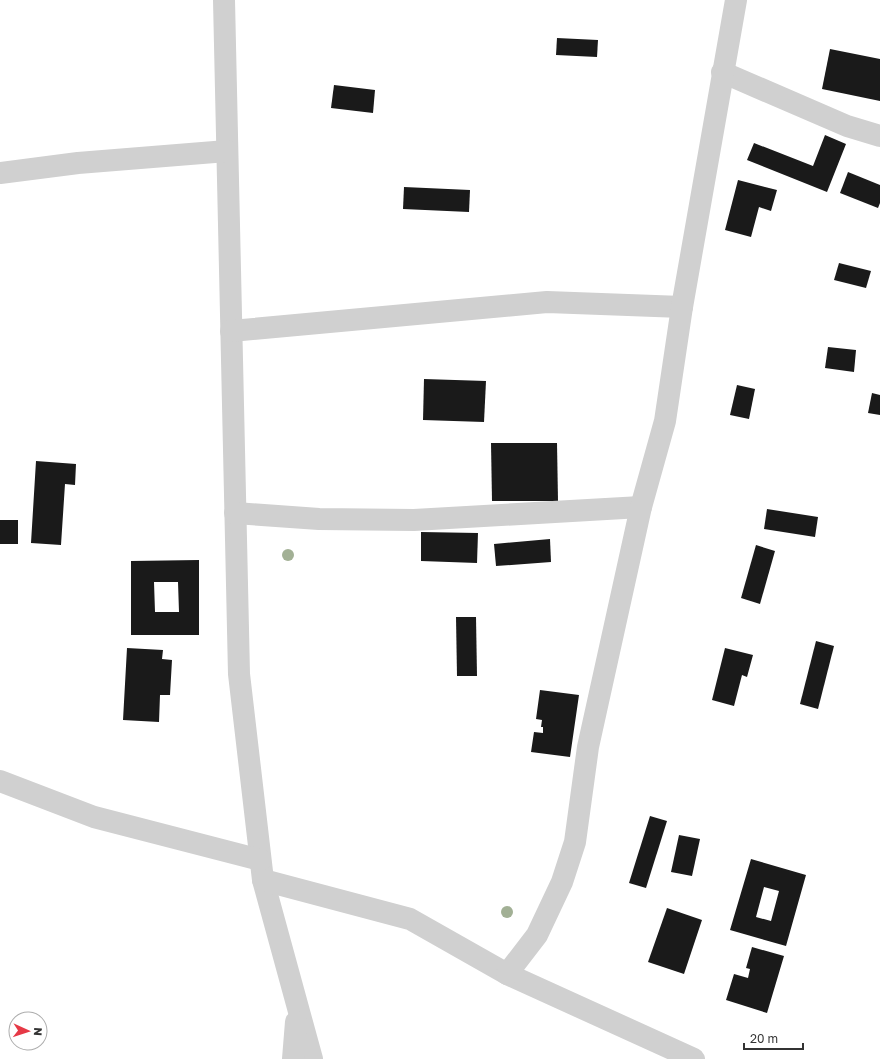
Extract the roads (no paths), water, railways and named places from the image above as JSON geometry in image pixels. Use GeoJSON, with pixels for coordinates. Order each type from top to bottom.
{"type":"FeatureCollection","features":[{"type":"Feature","properties":{"kind":"street"},"geometry":{"type":"LineString","coordinates":[[224,0],[239,674],[262,870],[312,1059]]}},
{"type":"Feature","properties":{"kind":"street"},"geometry":{"type":"LineString","coordinates":[[507,974],[537,935],[562,882],[575,842],[588,747],[641,507],[665,421],[682,307],[722,72],[736,0]]}},
{"type":"Feature","properties":{"kind":"street"},"geometry":{"type":"LineString","coordinates":[[722,72],[847,126],[880,136]]}},
{"type":"Feature","properties":{"kind":"street"},"geometry":{"type":"LineString","coordinates":[[0,173],[78,163],[228,151]]}},
{"type":"Feature","properties":{"kind":"street"},"geometry":{"type":"LineString","coordinates":[[231,331],[547,302],[682,307]]}},
{"type":"Feature","properties":{"kind":"street"},"geometry":{"type":"LineString","coordinates":[[235,513],[319,519],[414,520],[641,507]]}},
{"type":"Feature","properties":{"kind":"street"},"geometry":{"type":"LineString","coordinates":[[0,781],[94,817],[410,919],[507,974],[694,1059]]}},
{"type":"Feature","properties":{"kind":"street"},"geometry":{"type":"LineString","coordinates":[[293,1059],[297,1005]]}}]}
